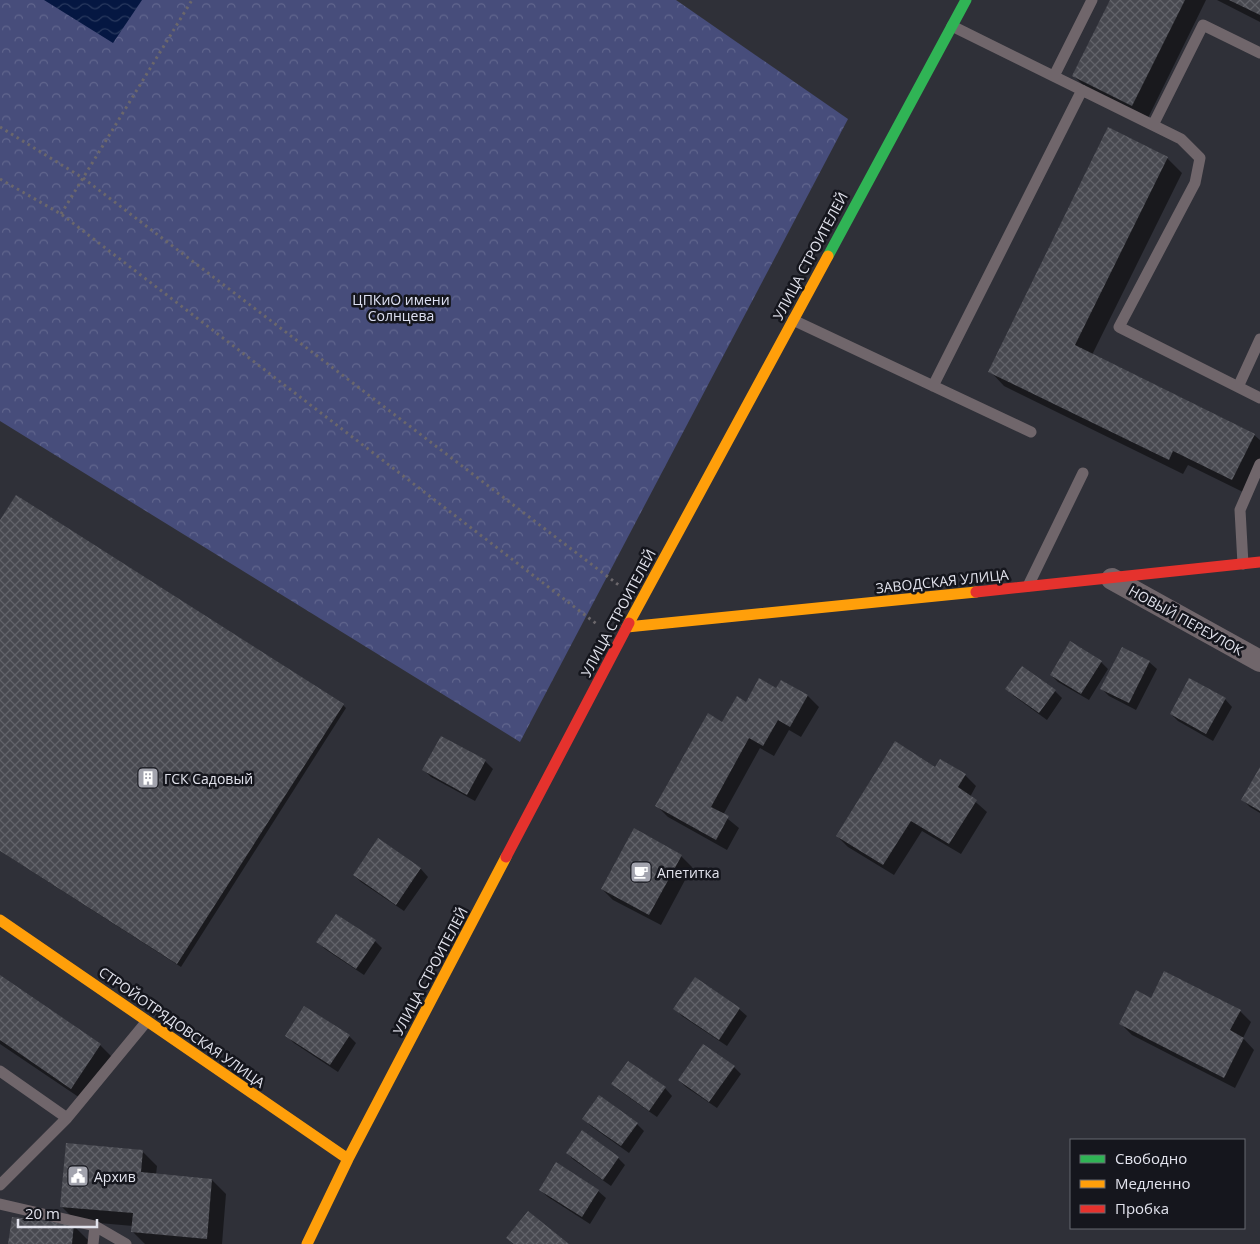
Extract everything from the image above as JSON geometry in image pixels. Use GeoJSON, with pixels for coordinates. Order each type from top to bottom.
{"type":"FeatureCollection","features":[{"type":"Feature","properties":{"kind":"main road","name":"УЛИЦА СТРОИТЕЛЕЙ"},"geometry":{"type":"LineString","coordinates":[[307,1244],[348,1159],[627,627],[966,0]]}},
{"type":"Feature","properties":{"kind":"main road","name":"ЗАВОДСКАЯ УЛИЦА"},"geometry":{"type":"LineString","coordinates":[[627,627],[1112,579],[1260,562]]}},
{"type":"Feature","properties":{"kind":"main road","name":"СТРОЙОТРЯДОВСКАЯ УЛИЦА"},"geometry":{"type":"LineString","coordinates":[[0,920],[348,1159]]}},
{"type":"Feature","properties":{"kind":"street","name":"НОВЫЙ ПЕРЕУЛОК"},"geometry":{"type":"LineString","coordinates":[[1112,579],[1260,662]]}},
{"type":"Feature","properties":{"kind":"lane"},"geometry":{"type":"LineString","coordinates":[[1054,76],[1092,0]]}},
{"type":"Feature","properties":{"kind":"lane"},"geometry":{"type":"LineString","coordinates":[[1153,125],[1203,25],[1260,53]]}},
{"type":"Feature","properties":{"kind":"lane"},"geometry":{"type":"LineString","coordinates":[[952,26],[1181,139],[1200,158],[1195,182],[1119,327],[1260,398]]}},
{"type":"Feature","properties":{"kind":"lane"},"geometry":{"type":"LineString","coordinates":[[933,386],[1082,90]]}},
{"type":"Feature","properties":{"kind":"lane"},"geometry":{"type":"LineString","coordinates":[[793,320],[1031,432]]}},
{"type":"Feature","properties":{"kind":"lane"},"geometry":{"type":"LineString","coordinates":[[1238,387],[1260,339]]}},
{"type":"Feature","properties":{"kind":"lane"},"geometry":{"type":"LineString","coordinates":[[1243,564],[1240,510],[1260,464]]}},
{"type":"Feature","properties":{"kind":"lane"},"geometry":{"type":"LineString","coordinates":[[1027,587],[1083,473]]}},
{"type":"Feature","properties":{"kind":"lane"},"geometry":{"type":"LineString","coordinates":[[0,1185],[67,1118],[147,1021]]}},
{"type":"Feature","properties":{"kind":"lane"},"geometry":{"type":"LineString","coordinates":[[0,1072],[67,1118]]}},
{"type":"Feature","properties":{"kind":"lane"},"geometry":{"type":"LineString","coordinates":[[0,1204],[95,1226],[126,1244]]}},
{"type":"Feature","properties":{"kind":"lane"},"geometry":{"type":"LineString","coordinates":[[93,1244],[95,1226]]}},
{"type":"Feature","properties":{"kind":"path"},"geometry":{"type":"LineString","coordinates":[[61,214],[192,0]]}},
{"type":"Feature","properties":{"kind":"path"},"geometry":{"type":"LineString","coordinates":[[0,127],[83,178],[627,592]]}},
{"type":"Feature","properties":{"kind":"path"},"geometry":{"type":"LineString","coordinates":[[0,179],[61,214],[605,630]]}},
{"type":"Feature","properties":{"kind":"green space","name":"ЦПКиО имени Солнцева"},"geometry":{"type":"Polygon","coordinates":[[[0,0],[676,0],[848,119],[520,742],[0,421],[0,0]]]}},
{"type":"Feature","properties":{"kind":"water"},"geometry":{"type":"Polygon","coordinates":[[[44,0],[142,0],[113,43],[44,0]]]}},
{"type":"Feature","properties":{"kind":"building"},"geometry":{"type":"Polygon","coordinates":[[[1110,0],[1185,0],[1132,106],[1072,76],[1110,0]]]}},
{"type":"Feature","properties":{"kind":"building"},"geometry":{"type":"Polygon","coordinates":[[[1229,0],[1260,0],[1260,15],[1229,0]]]}},
{"type":"Feature","properties":{"kind":"building"},"geometry":{"type":"Polygon","coordinates":[[[1108,127],[1168,157],[1075,345],[1255,434],[1232,480],[1173,451],[1169,460],[988,372],[1108,127]]]}},
{"type":"Feature","properties":{"kind":"building","name":"ГСК Садовый"},"geometry":{"type":"Polygon","coordinates":[[[16,495],[344,704],[177,964],[0,851],[0,520],[16,495]]]}},
{"type":"Feature","properties":{"kind":"building"},"geometry":{"type":"Polygon","coordinates":[[[1070,641],[1102,661],[1081,694],[1050,675],[1070,641]]]}},
{"type":"Feature","properties":{"kind":"building"},"geometry":{"type":"Polygon","coordinates":[[[1122,647],[1150,661],[1129,703],[1100,689],[1122,647]]]}},
{"type":"Feature","properties":{"kind":"building"},"geometry":{"type":"Polygon","coordinates":[[[1022,666],[1056,690],[1039,713],[1005,689],[1022,666]]]}},
{"type":"Feature","properties":{"kind":"building"},"geometry":{"type":"Polygon","coordinates":[[[759,678],[776,688],[781,680],[808,695],[790,727],[778,720],[763,746],[749,738],[711,807],[729,816],[716,840],[655,806],[708,713],[722,722],[737,696],[746,702],[759,678]]]}},
{"type":"Feature","properties":{"kind":"building"},"geometry":{"type":"Polygon","coordinates":[[[1189,678],[1226,698],[1206,734],[1170,714],[1189,678]]]}},
{"type":"Feature","properties":{"kind":"building"},"geometry":{"type":"Polygon","coordinates":[[[441,736],[486,760],[467,795],[422,770],[441,736]]]}},
{"type":"Feature","properties":{"kind":"building"},"geometry":{"type":"Polygon","coordinates":[[[895,741],[935,767],[940,759],[966,774],[958,787],[977,800],[949,844],[911,821],[883,865],[836,836],[895,741]]]}},
{"type":"Feature","properties":{"kind":"building"},"geometry":{"type":"Polygon","coordinates":[[[1260,767],[1260,811],[1241,800],[1260,767]]]}},
{"type":"Feature","properties":{"kind":"building"},"geometry":{"type":"Polygon","coordinates":[[[634,828],[682,855],[649,915],[601,889],[634,828]]]}},
{"type":"Feature","properties":{"kind":"building"},"geometry":{"type":"Polygon","coordinates":[[[378,838],[421,868],[396,905],[353,875],[378,838]]]}},
{"type":"Feature","properties":{"kind":"building"},"geometry":{"type":"Polygon","coordinates":[[[336,914],[376,940],[356,969],[316,942],[336,914]]]}},
{"type":"Feature","properties":{"kind":"building"},"geometry":{"type":"Polygon","coordinates":[[[1164,971],[1241,1010],[1230,1030],[1244,1038],[1224,1078],[1119,1024],[1136,990],[1151,998],[1164,971]]]}},
{"type":"Feature","properties":{"kind":"building"},"geometry":{"type":"Polygon","coordinates":[[[0,975],[101,1044],[71,1089],[0,1040],[0,975]]]}},
{"type":"Feature","properties":{"kind":"building"},"geometry":{"type":"Polygon","coordinates":[[[695,977],[740,1008],[719,1040],[673,1009],[695,977]]]}},
{"type":"Feature","properties":{"kind":"building"},"geometry":{"type":"Polygon","coordinates":[[[304,1006],[350,1035],[330,1065],[285,1036],[304,1006]]]}},
{"type":"Feature","properties":{"kind":"building"},"geometry":{"type":"Polygon","coordinates":[[[703,1044],[735,1066],[709,1102],[678,1080],[703,1044]]]}},
{"type":"Feature","properties":{"kind":"building"},"geometry":{"type":"Polygon","coordinates":[[[628,1061],[666,1087],[649,1111],[611,1084],[628,1061]]]}},
{"type":"Feature","properties":{"kind":"building"},"geometry":{"type":"Polygon","coordinates":[[[599,1095],[638,1123],[621,1146],[582,1119],[599,1095]]]}},
{"type":"Feature","properties":{"kind":"building"},"geometry":{"type":"Polygon","coordinates":[[[582,1130],[619,1157],[603,1180],[566,1153],[582,1130]]]}},
{"type":"Feature","properties":{"kind":"building"},"geometry":{"type":"Polygon","coordinates":[[[66,1143],[143,1150],[141,1172],[212,1179],[207,1239],[131,1232],[133,1213],[60,1207],[66,1143]]]}},
{"type":"Feature","properties":{"kind":"building"},"geometry":{"type":"Polygon","coordinates":[[[556,1162],[599,1190],[582,1217],[539,1190],[556,1162]]]}},
{"type":"Feature","properties":{"kind":"building"},"geometry":{"type":"Polygon","coordinates":[[[528,1211],[569,1244],[514,1244],[506,1238],[528,1211]]]}},
{"type":"Feature","properties":{"kind":"building"},"geometry":{"type":"Polygon","coordinates":[[[12,1217],[74,1224],[72,1244],[8,1244],[12,1217]]]}},
{"type":"Feature","properties":{"kind":"traffic: fast"},"geometry":{"type":"LineString","coordinates":[[828,256],[966,0]]}},
{"type":"Feature","properties":{"kind":"traffic: slow"},"geometry":{"type":"LineString","coordinates":[[629,623],[828,256]]}},
{"type":"Feature","properties":{"kind":"traffic: slow"},"geometry":{"type":"LineString","coordinates":[[627,627],[976,592]]}},
{"type":"Feature","properties":{"kind":"traffic: slow"},"geometry":{"type":"LineString","coordinates":[[307,1244],[348,1159],[506,857]]}},
{"type":"Feature","properties":{"kind":"traffic: slow"},"geometry":{"type":"LineString","coordinates":[[0,920],[348,1159]]}},
{"type":"Feature","properties":{"kind":"traffic: jam"},"geometry":{"type":"LineString","coordinates":[[976,592],[1260,562]]}},
{"type":"Feature","properties":{"kind":"traffic: jam"},"geometry":{"type":"LineString","coordinates":[[506,857],[629,623]]}},
{"type":"Feature","properties":{"kind":"place","name":"ГСК Садовый"},"geometry":{"type":"Point","coordinates":[148,778]}},
{"type":"Feature","properties":{"kind":"place","name":"Апетитка"},"geometry":{"type":"Point","coordinates":[641,872]}},
{"type":"Feature","properties":{"kind":"place","name":"Архив"},"geometry":{"type":"Point","coordinates":[78,1176]}}]}
